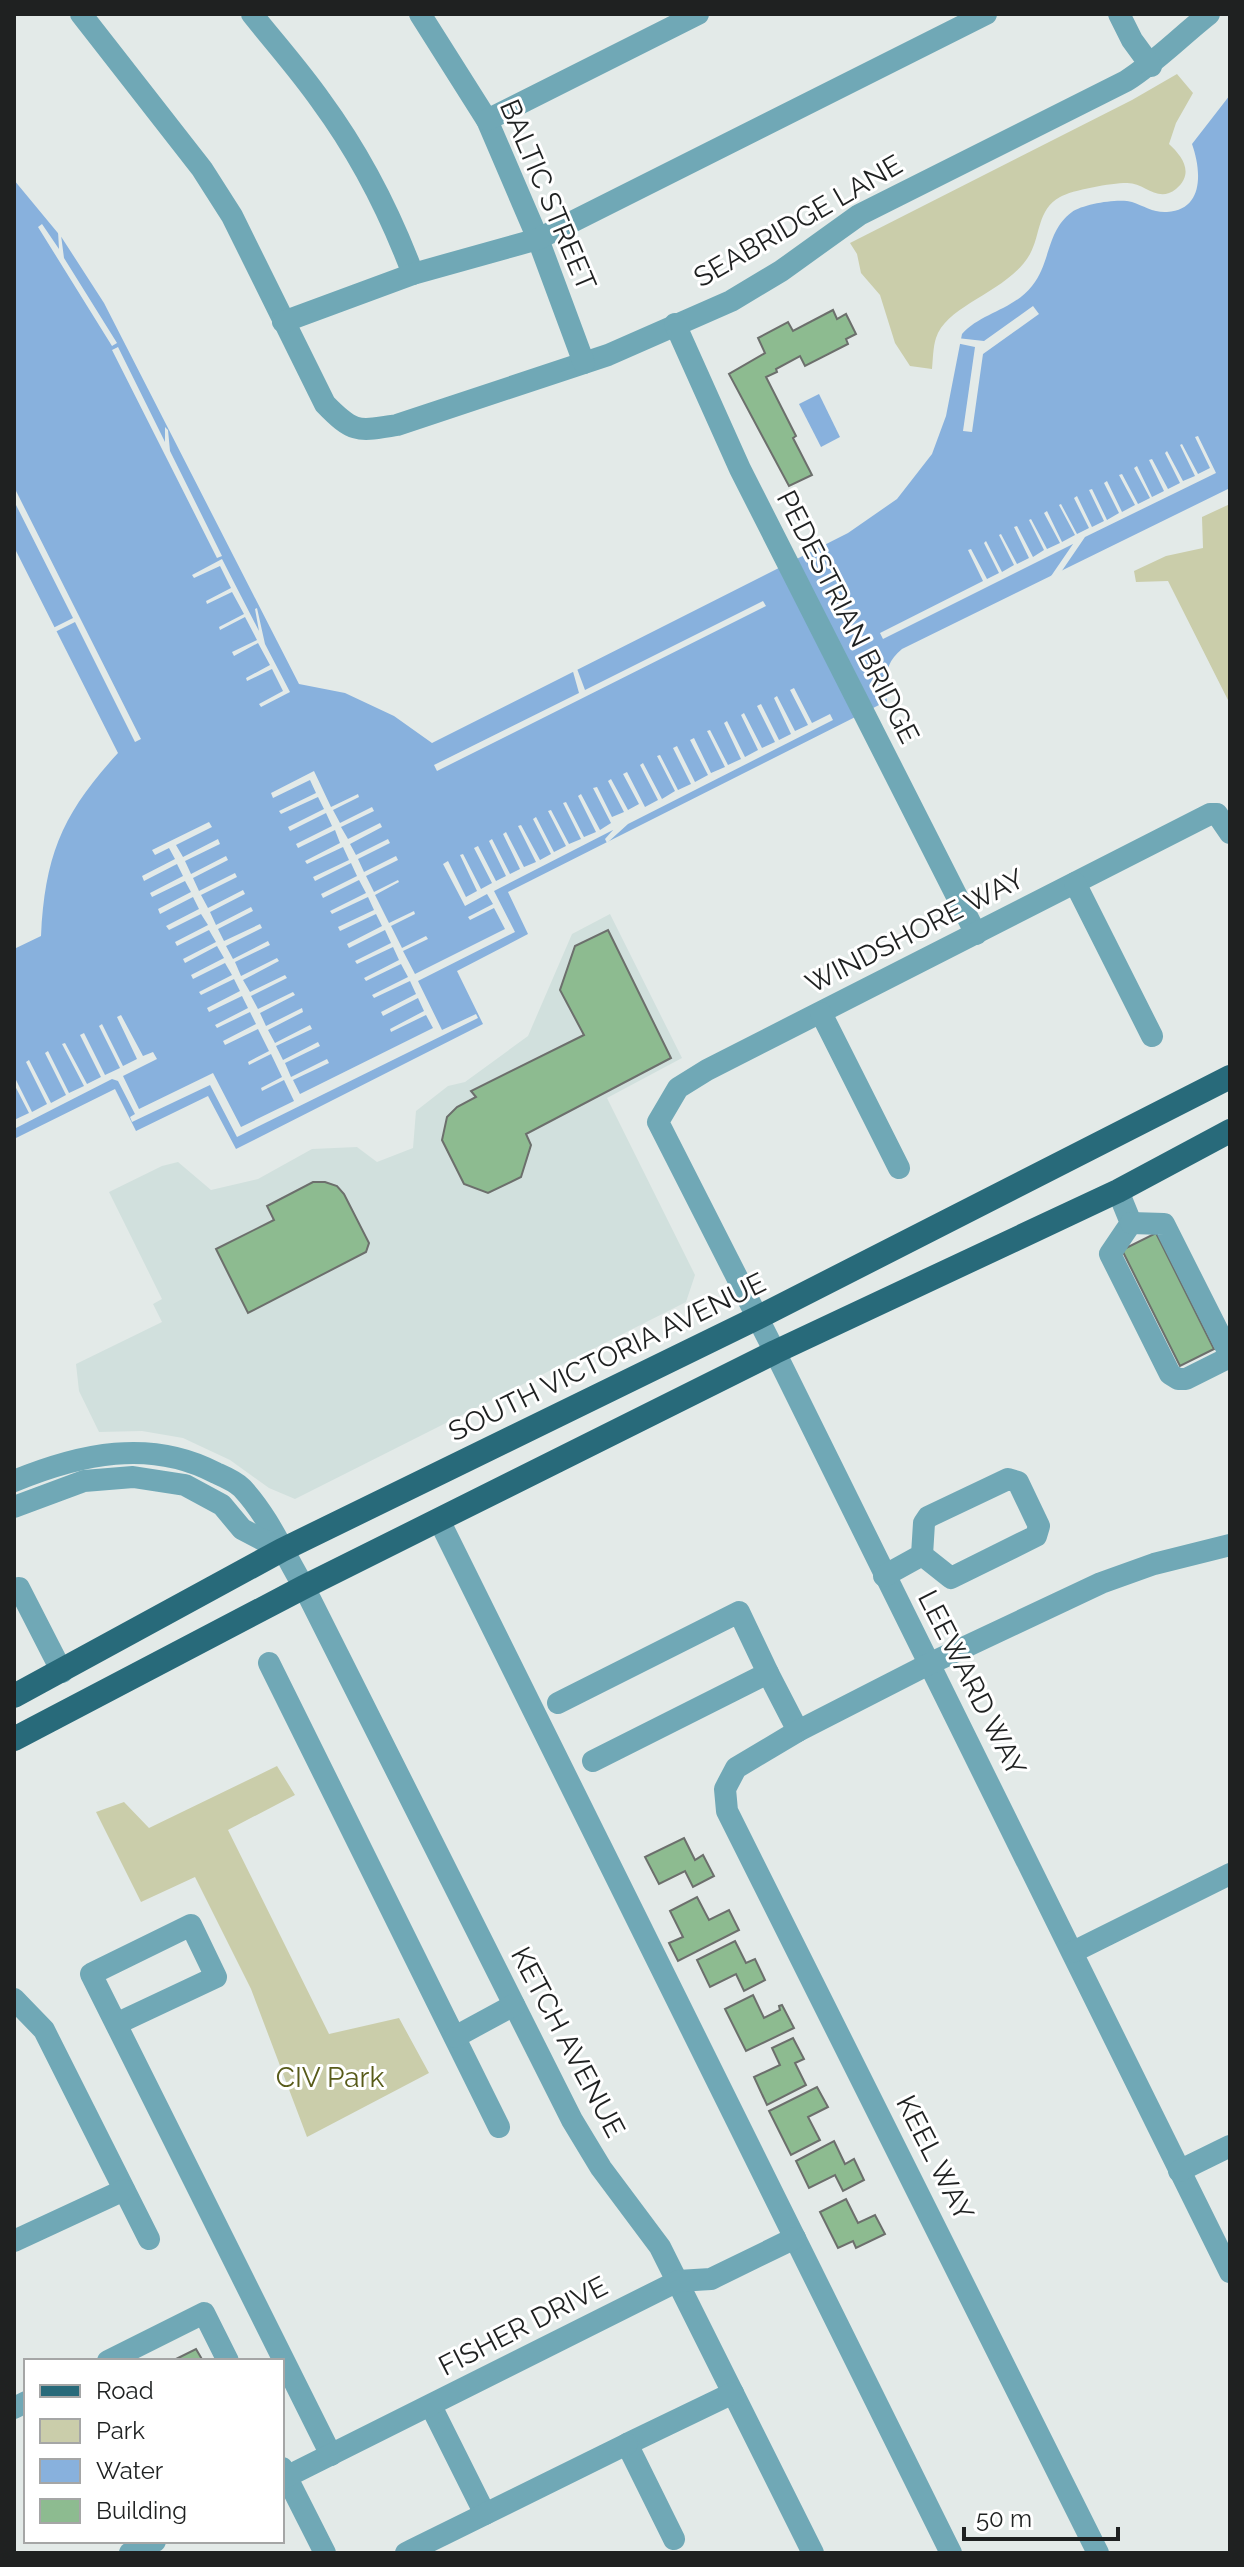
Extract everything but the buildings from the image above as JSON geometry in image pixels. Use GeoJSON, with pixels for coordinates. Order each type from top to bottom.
{"type":"FeatureCollection","features":[{"type":"Feature","properties":{"kind":"main road","name":"SOUTH VICTORIA AVENUE"},"geometry":{"type":"LineString","coordinates":[[14,1696],[282,1550],[757,1318],[1230,1077]]}},
{"type":"Feature","properties":{"kind":"main road"},"geometry":{"type":"LineString","coordinates":[[14,1739],[304,1587],[775,1352],[1118,1191],[1230,1131]]}},
{"type":"Feature","properties":{"kind":"street"},"geometry":{"type":"LineString","coordinates":[[81,14],[202,169],[250,251],[283,322],[413,274],[538,239],[986,14]]}},
{"type":"Feature","properties":{"kind":"street"},"geometry":{"type":"LineString","coordinates":[[252,14],[321,101],[363,167],[395,225],[413,274]]}},
{"type":"Feature","properties":{"kind":"street","name":"BALTIC STREET"},"geometry":{"type":"LineString","coordinates":[[420,14],[487,120],[538,239],[584,363]]}},
{"type":"Feature","properties":{"kind":"street"},"geometry":{"type":"LineString","coordinates":[[487,120],[698,14]]}},
{"type":"Feature","properties":{"kind":"street"},"geometry":{"type":"LineString","coordinates":[[1119,14],[1132,40],[1151,66]]}},
{"type":"Feature","properties":{"kind":"street","name":"SEABRIDGE LANE"},"geometry":{"type":"LineString","coordinates":[[283,322],[325,404],[344,424],[363,431],[397,425],[584,363],[731,301],[781,271],[859,215],[1126,81],[1151,66],[1177,39],[1209,14]]}},
{"type":"Feature","properties":{"kind":"street","name":"PEDESTRIAN BRIDGE"},"geometry":{"type":"LineString","coordinates":[[675,324],[740,469],[976,934]]}},
{"type":"Feature","properties":{"kind":"street","name":"WINDSHORE WAY"},"geometry":{"type":"LineString","coordinates":[[658,1122],[678,1088],[707,1070],[1210,814],[1217,814],[1230,833]]}},
{"type":"Feature","properties":{"kind":"street"},"geometry":{"type":"LineString","coordinates":[[1075,883],[1152,1036]]}},
{"type":"Feature","properties":{"kind":"street"},"geometry":{"type":"LineString","coordinates":[[821,1013],[899,1168]]}},
{"type":"Feature","properties":{"kind":"street","name":"LEEWARD WAY"},"geometry":{"type":"LineString","coordinates":[[658,1122],[1230,2272]]}},
{"type":"Feature","properties":{"kind":"street"},"geometry":{"type":"LineString","coordinates":[[1118,1191],[1131,1223]]}},
{"type":"Feature","properties":{"kind":"street"},"geometry":{"type":"LineString","coordinates":[[1131,1223],[1164,1224],[1230,1356],[1186,1379],[1170,1374],[1110,1254],[1131,1223]]}},
{"type":"Feature","properties":{"kind":"street","name":"KETCH AVENUE"},"geometry":{"type":"LineString","coordinates":[[14,1481],[93,1454],[142,1451],[196,1462],[239,1485],[266,1518],[304,1587],[572,2120],[601,2168],[660,2247],[813,2553]]}},
{"type":"Feature","properties":{"kind":"street"},"geometry":{"type":"LineString","coordinates":[[14,1507],[84,1481],[133,1477],[185,1485],[222,1505],[242,1529],[282,1550]]}},
{"type":"Feature","properties":{"kind":"street"},"geometry":{"type":"LineString","coordinates":[[1008,1479],[1018,1482],[1039,1526],[1036,1536],[951,1578],[922,1555],[924,1523],[928,1517],[1008,1479]]}},
{"type":"Feature","properties":{"kind":"street"},"geometry":{"type":"LineString","coordinates":[[439,1520],[951,2553]]}},
{"type":"Feature","properties":{"kind":"street"},"geometry":{"type":"LineString","coordinates":[[558,1703],[739,1612],[798,1731],[929,1664],[1101,1583],[1154,1564],[1230,1545]]}},
{"type":"Feature","properties":{"kind":"street"},"geometry":{"type":"LineString","coordinates":[[884,1576],[922,1555]]}},
{"type":"Feature","properties":{"kind":"street"},"geometry":{"type":"LineString","coordinates":[[19,1588],[62,1672]]}},
{"type":"Feature","properties":{"kind":"street"},"geometry":{"type":"LineString","coordinates":[[269,1663],[499,2127]]}},
{"type":"Feature","properties":{"kind":"street"},"geometry":{"type":"LineString","coordinates":[[593,1761],[768,1673]]}},
{"type":"Feature","properties":{"kind":"street","name":"KEEL WAY"},"geometry":{"type":"LineString","coordinates":[[798,1731],[736,1768],[725,1789],[727,1811],[1098,2553]]}},
{"type":"Feature","properties":{"kind":"street"},"geometry":{"type":"LineString","coordinates":[[1073,1952],[1230,1874]]}},
{"type":"Feature","properties":{"kind":"street"},"geometry":{"type":"LineString","coordinates":[[116,2024],[216,1977],[191,1925],[91,1974],[283,2359]]}},
{"type":"Feature","properties":{"kind":"street"},"geometry":{"type":"LineString","coordinates":[[14,1999],[44,2030],[149,2239]]}},
{"type":"Feature","properties":{"kind":"street"},"geometry":{"type":"LineString","coordinates":[[455,2037],[514,2005]]}},
{"type":"Feature","properties":{"kind":"street"},"geometry":{"type":"LineString","coordinates":[[1179,2171],[1230,2146]]}},
{"type":"Feature","properties":{"kind":"street"},"geometry":{"type":"LineString","coordinates":[[14,2241],[124,2190]]}},
{"type":"Feature","properties":{"kind":"street","name":"FISHER DRIVE"},"geometry":{"type":"LineString","coordinates":[[284,2475],[431,2406],[678,2281],[711,2279],[795,2238]]}},
{"type":"Feature","properties":{"kind":"street"},"geometry":{"type":"LineString","coordinates":[[112,2359],[204,2313],[227,2359]]}},
{"type":"Feature","properties":{"kind":"street"},"geometry":{"type":"LineString","coordinates":[[284,2361],[331,2455]]}},
{"type":"Feature","properties":{"kind":"street"},"geometry":{"type":"LineString","coordinates":[[406,2553],[733,2393]]}},
{"type":"Feature","properties":{"kind":"street"},"geometry":{"type":"LineString","coordinates":[[431,2406],[485,2514]]}},
{"type":"Feature","properties":{"kind":"street"},"geometry":{"type":"LineString","coordinates":[[627,2444],[674,2539]]}},
{"type":"Feature","properties":{"kind":"street"},"geometry":{"type":"LineString","coordinates":[[284,2477],[325,2553]]}},
{"type":"Feature","properties":{"kind":"street"},"geometry":{"type":"LineString","coordinates":[[130,2553],[151,2543]]}},
{"type":"Feature","properties":{"kind":"shaded area"},"geometry":{"type":"Polygon","coordinates":[[[610,914],[682,1058],[607,1098],[695,1275],[686,1302],[295,1499],[269,1488],[230,1460],[183,1438],[142,1431],[99,1432],[79,1391],[76,1364],[162,1322],[153,1304],[162,1299],[109,1192],[162,1166],[178,1162],[211,1190],[258,1179],[312,1149],[357,1147],[377,1162],[413,1148],[416,1111],[448,1086],[465,1082],[528,1036],[572,934],[610,914]]]}},
{"type":"Feature","properties":{"kind":"green space"},"geometry":{"type":"Polygon","coordinates":[[[1177,74],[1193,93],[1176,123],[1169,144],[1186,171],[1182,183],[1163,194],[1126,183],[1092,187],[1060,197],[1047,209],[1034,246],[1020,267],[942,326],[935,342],[932,369],[910,366],[895,343],[880,295],[861,273],[857,254],[850,243],[1132,100],[1177,74]]]}},
{"type":"Feature","properties":{"kind":"green space"},"geometry":{"type":"Polygon","coordinates":[[[1230,504],[1230,704],[1168,581],[1136,582],[1134,571],[1166,556],[1203,548],[1202,517],[1230,504]]]}},
{"type":"Feature","properties":{"kind":"green space","name":"CIV Park"},"geometry":{"type":"Polygon","coordinates":[[[277,1766],[295,1795],[228,1830],[329,2034],[399,2018],[429,2073],[307,2137],[251,1989],[195,1877],[141,1902],[96,1812],[124,1802],[149,1828],[277,1766]]]}},
{"type":"Feature","properties":{"kind":"water"},"geometry":{"type":"Polygon","coordinates":[[[1230,95],[1230,488],[902,649],[887,672],[887,701],[508,892],[528,934],[457,971],[483,1024],[236,1149],[208,1096],[136,1131],[115,1089],[14,1139],[14,949],[41,936],[47,881],[60,836],[83,795],[118,753],[14,547],[14,180],[62,238],[104,303],[299,684],[345,693],[394,716],[432,743],[848,533],[897,499],[932,454],[946,416],[962,334],[978,321],[1016,301],[1032,286],[1043,267],[1057,228],[1072,212],[1084,206],[1110,201],[1132,202],[1162,212],[1179,210],[1188,204],[1194,196],[1198,176],[1192,144],[1230,95]]]}},
{"type":"Feature","properties":{"kind":"water"},"geometry":{"type":"Polygon","coordinates":[[[819,394],[840,437],[821,447],[799,404],[819,394]]]}},
{"type":"Feature","properties":{"kind":"pier"},"geometry":{"type":"Polygon","coordinates":[[[42,224],[59,249],[58,231],[61,235],[64,258],[117,343],[112,346],[38,227],[42,224]]]}},
{"type":"Feature","properties":{"kind":"pier"},"geometry":{"type":"Polygon","coordinates":[[[1033,306],[1039,314],[983,354],[972,432],[963,431],[975,347],[956,343],[957,338],[984,341],[1033,306]]]}},
{"type":"Feature","properties":{"kind":"pier"},"geometry":{"type":"Polygon","coordinates":[[[118,347],[165,442],[165,427],[168,430],[170,451],[222,556],[217,558],[112,350],[118,347]]]}},
{"type":"Feature","properties":{"kind":"pier"},"geometry":{"type":"Polygon","coordinates":[[[1198,436],[1216,473],[1085,537],[1057,578],[1047,582],[1073,544],[883,639],[880,633],[983,581],[968,550],[971,549],[987,579],[999,573],[984,543],[986,541],[1002,572],[1014,565],[999,535],[1017,564],[1029,558],[1014,527],[1017,526],[1033,557],[1044,550],[1029,520],[1047,549],[1060,543],[1044,513],[1047,511],[1062,542],[1075,535],[1061,504],[1077,534],[1089,528],[1074,498],[1077,496],[1092,527],[1104,521],[1089,490],[1092,489],[1107,520],[1119,513],[1104,483],[1107,481],[1122,512],[1135,505],[1119,475],[1122,474],[1138,504],[1150,498],[1134,468],[1137,466],[1152,497],[1164,491],[1149,460],[1152,459],[1168,489],[1180,483],[1165,453],[1167,451],[1183,481],[1195,476],[1182,444],[1198,474],[1210,468],[1195,437],[1198,436]]]}},
{"type":"Feature","properties":{"kind":"pier"},"geometry":{"type":"Polygon","coordinates":[[[14,487],[141,739],[135,742],[75,622],[53,633],[51,629],[73,618],[14,501],[14,487]]]}},
{"type":"Feature","properties":{"kind":"pier"},"geometry":{"type":"Polygon","coordinates":[[[222,559],[259,631],[257,608],[265,644],[290,692],[261,707],[259,704],[283,691],[272,669],[247,681],[246,678],[270,665],[258,643],[234,656],[232,652],[257,640],[245,617],[220,630],[219,627],[244,614],[232,592],[207,604],[206,601],[231,588],[220,566],[194,578],[192,575],[222,559]]]}},
{"type":"Feature","properties":{"kind":"pier"},"geometry":{"type":"Polygon","coordinates":[[[763,601],[766,606],[437,771],[434,765],[579,693],[572,668],[576,666],[585,690],[763,601]]]}},
{"type":"Feature","properties":{"kind":"pier"},"geometry":{"type":"Polygon","coordinates":[[[794,688],[812,723],[830,714],[833,720],[628,824],[607,843],[605,839],[613,830],[494,891],[515,932],[418,981],[442,1030],[476,1014],[478,1018],[237,1137],[210,1085],[132,1122],[130,1117],[135,1114],[118,1081],[112,1079],[14,1129],[14,1120],[29,1113],[14,1084],[14,1076],[32,1112],[47,1104],[26,1062],[29,1060],[51,1103],[66,1095],[45,1053],[48,1051],[69,1093],[84,1086],[62,1044],[65,1043],[87,1084],[101,1077],[80,1035],[84,1033],[105,1075],[120,1068],[99,1026],[102,1024],[123,1066],[137,1059],[117,1017],[121,1015],[143,1056],[153,1052],[157,1059],[123,1076],[139,1109],[213,1073],[241,1127],[294,1101],[284,1080],[262,1091],[261,1088],[282,1077],[271,1054],[249,1065],[248,1062],[269,1051],[258,1029],[225,1045],[223,1041],[256,1024],[250,1012],[217,1028],[215,1025],[248,1008],[242,996],[209,1012],[207,1008],[240,991],[234,979],[201,995],[199,992],[232,975],[225,963],[193,979],[191,975],[224,958],[217,946],[185,963],[183,959],[216,942],[209,930],[177,946],[175,942],[208,925],[201,914],[169,930],[166,926],[199,909],[193,897],[160,914],[158,909],[191,892],[185,881],[152,897],[150,893],[183,876],[177,864],[144,881],[142,876],[175,859],[169,848],[155,855],[152,850],[209,822],[212,827],[176,845],[183,857],[218,839],[220,844],[185,861],[191,874],[226,856],[228,860],[193,878],[199,891],[235,873],[237,877],[201,895],[208,908],[243,890],[245,894],[210,912],[216,925],[251,907],[253,911],[218,929],[224,941],[260,924],[262,928],[226,946],[233,959],[268,941],[270,945],[235,962],[241,976],[277,958],[279,961],[243,980],[250,992],[285,975],[287,978],[251,996],[258,1009],[293,992],[295,995],[260,1013],[266,1026],[302,1008],[303,1012],[268,1030],[275,1043],[310,1025],[312,1029],[276,1046],[283,1060],[318,1042],[320,1046],[285,1063],[291,1077],[327,1059],[329,1063],[293,1080],[300,1094],[433,1028],[426,1015],[391,1032],[390,1029],[424,1011],[418,998],[383,1016],[381,1012],[416,994],[410,981],[374,998],[372,995],[408,977],[401,964],[366,981],[364,978],[399,960],[393,947],[357,964],[355,961],[391,943],[385,930],[349,948],[347,944],[382,926],[376,914],[340,931],[338,927],[374,910],[368,897],[332,914],[330,911],[366,893],[359,880],[323,898],[321,894],[357,876],[351,863],[315,881],[313,877],[349,860],[343,847],[307,864],[305,861],[340,843],[335,830],[298,848],[296,844],[332,826],[326,813],[290,831],[288,827],[324,809],[318,797],[281,814],[279,811],[316,793],[310,780],[273,798],[271,793],[314,771],[331,807],[358,794],[359,797],[333,810],[340,823],[372,807],[374,811],[341,827],[348,839],[380,823],[382,827],[350,844],[356,855],[388,839],[390,843],[358,859],[364,872],[396,856],[398,860],[366,876],[374,892],[399,882],[375,895],[389,923],[414,911],[415,914],[391,926],[402,948],[426,936],[428,939],[403,951],[415,974],[505,929],[494,908],[470,920],[468,917],[493,904],[487,894],[465,906],[443,864],[448,861],[466,897],[477,891],[460,855],[463,854],[481,889],[492,883],[474,848],[478,846],[496,881],[506,876],[489,841],[492,839],[510,874],[520,869],[503,834],[506,832],[524,867],[536,862],[518,826],[521,825],[540,860],[551,854],[533,819],[536,817],[554,852],[566,846],[548,811],[551,810],[569,844],[581,839],[563,803],[566,802],[584,837],[596,832],[578,796],[581,794],[600,830],[611,823],[593,788],[597,787],[612,817],[624,812],[608,781],[611,779],[628,810],[639,804],[623,774],[627,772],[645,807],[658,800],[640,765],[643,763],[662,799],[675,791],[657,756],[660,755],[678,790],[691,784],[673,748],[677,746],[695,782],[708,775],[690,740],[694,738],[711,773],[725,767],[707,731],[710,730],[728,765],[741,759],[724,723],[727,721],[745,757],[758,750],[741,715],[744,713],[762,748],[775,742],[757,706],[761,704],[779,740],[791,734],[774,698],[777,696],[795,731],[808,725],[790,690],[794,688]]]}}]}
